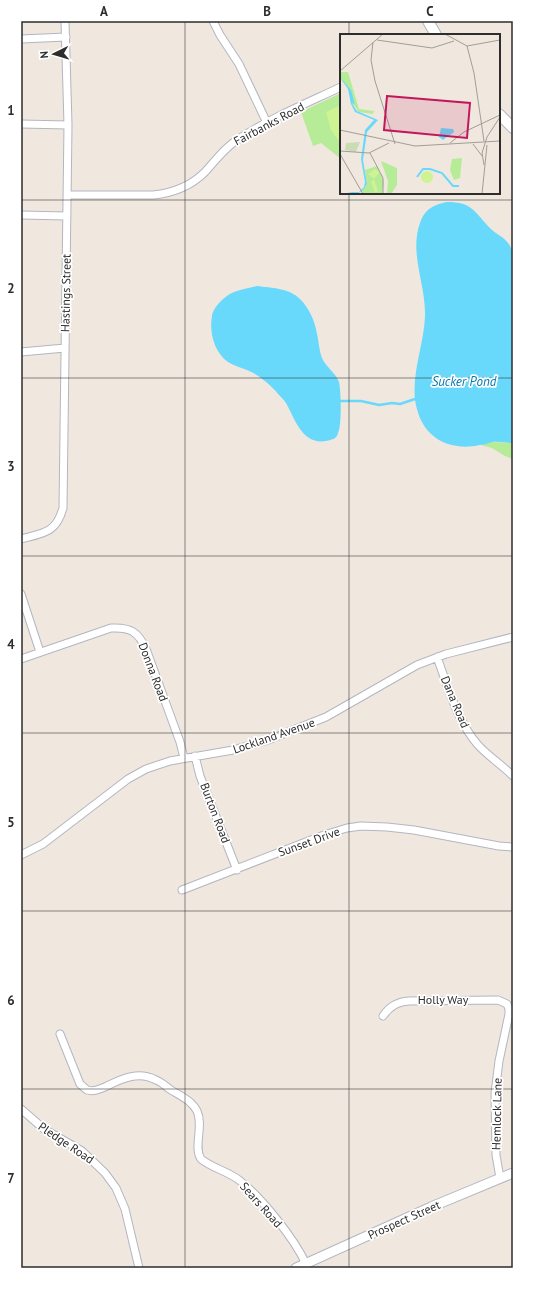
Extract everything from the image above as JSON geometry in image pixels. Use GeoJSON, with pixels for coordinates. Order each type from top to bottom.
{"type":"FeatureCollection","features":[{"type":"Feature","properties":{"kind":"main road"},"geometry":{"type":"LineString","coordinates":[[428,21],[435,34]]}},
{"type":"Feature","properties":{"kind":"main road"},"geometry":{"type":"LineString","coordinates":[[500,115],[513,128]]}},
{"type":"Feature","properties":{"kind":"street","name":"Hastings Street"},"geometry":{"type":"LineString","coordinates":[[21,539],[40,534],[52,528],[57,523],[63,508],[68,125],[66,21]]}},
{"type":"Feature","properties":{"kind":"street"},"geometry":{"type":"LineString","coordinates":[[213,21],[220,36],[239,64],[267,123]]}},
{"type":"Feature","properties":{"kind":"street"},"geometry":{"type":"LineString","coordinates":[[21,39],[66,37]]}},
{"type":"Feature","properties":{"kind":"street","name":"Fairbanks Road"},"geometry":{"type":"LineString","coordinates":[[67,195],[153,195],[163,194],[180,188],[197,179],[224,150],[238,138],[340,87]]}},
{"type":"Feature","properties":{"kind":"street"},"geometry":{"type":"LineString","coordinates":[[21,124],[68,125]]}},
{"type":"Feature","properties":{"kind":"street"},"geometry":{"type":"LineString","coordinates":[[21,215],[67,216]]}},
{"type":"Feature","properties":{"kind":"street"},"geometry":{"type":"LineString","coordinates":[[21,352],[65,348]]}},
{"type":"Feature","properties":{"kind":"street"},"geometry":{"type":"LineString","coordinates":[[21,594],[40,652]]}},
{"type":"Feature","properties":{"kind":"street","name":"Donna Road"},"geometry":{"type":"LineString","coordinates":[[21,659],[111,628],[133,631],[138,635],[146,649],[180,742],[184,758]]}},
{"type":"Feature","properties":{"kind":"street","name":"Lockland Avenue"},"geometry":{"type":"LineString","coordinates":[[21,855],[43,844],[132,776],[157,764],[246,747],[305,726],[348,705],[408,670],[437,657],[513,637]]}},
{"type":"Feature","properties":{"kind":"street","name":"Dana Road"},"geometry":{"type":"LineString","coordinates":[[437,657],[457,710],[467,729],[481,748],[513,776]]}},
{"type":"Feature","properties":{"kind":"street","name":"Burton Road"},"geometry":{"type":"LineString","coordinates":[[195,756],[200,776],[237,870]]}},
{"type":"Feature","properties":{"kind":"street","name":"Sunset Drive"},"geometry":{"type":"LineString","coordinates":[[182,890],[335,832],[361,826],[401,828],[499,846],[513,847]]}},
{"type":"Feature","properties":{"kind":"street","name":"Holly Way"},"geometry":{"type":"LineString","coordinates":[[384,1016],[386,1012],[395,1004],[409,1001],[498,1000],[507,1004]]}},
{"type":"Feature","properties":{"kind":"street","name":"Hemlock Lane"},"geometry":{"type":"LineString","coordinates":[[500,1178],[496,1155],[495,1093],[498,1069],[509,1014],[507,1004]]}},
{"type":"Feature","properties":{"kind":"street","name":"Sears Road"},"geometry":{"type":"LineString","coordinates":[[60,1034],[78,1079],[87,1090],[96,1090],[129,1076],[145,1076],[157,1080],[189,1102],[197,1111],[199,1117],[200,1128],[198,1151],[201,1159],[230,1174],[255,1195],[296,1245],[306,1264]]}},
{"type":"Feature","properties":{"kind":"street","name":"Pledge Road"},"geometry":{"type":"LineString","coordinates":[[21,1109],[44,1130],[82,1151],[105,1173],[116,1188],[125,1209],[139,1268]]}},
{"type":"Feature","properties":{"kind":"street","name":"Prospect Street"},"geometry":{"type":"LineString","coordinates":[[296,1268],[431,1207],[513,1173]]}},
{"type":"Feature","properties":{"kind":"green space"},"geometry":{"type":"Polygon","coordinates":[[[340,93],[340,158],[321,143],[313,146],[301,112],[340,93]]]}},
{"type":"Feature","properties":{"kind":"green space"},"geometry":{"type":"Polygon","coordinates":[[[340,105],[340,143],[331,130],[326,112],[340,105]]]}},
{"type":"Feature","properties":{"kind":"green space"},"geometry":{"type":"Polygon","coordinates":[[[490,442],[513,443],[513,459],[492,448],[481,445],[490,442]]]}},
{"type":"Feature","properties":{"kind":"water","name":"Sucker Pond"},"geometry":{"type":"Polygon","coordinates":[[[447,202],[456,202],[468,206],[491,229],[509,244],[513,251],[513,443],[492,442],[483,445],[466,447],[447,444],[430,433],[422,422],[417,409],[415,400],[415,379],[423,337],[425,304],[417,257],[417,234],[424,214],[430,208],[447,202]]]}},
{"type":"Feature","properties":{"kind":"water"},"geometry":{"type":"Polygon","coordinates":[[[257,286],[280,289],[296,295],[306,306],[311,315],[316,329],[322,357],[339,382],[341,416],[339,429],[334,439],[318,441],[305,435],[300,430],[286,403],[273,389],[255,374],[228,362],[219,353],[211,329],[212,316],[215,309],[220,302],[231,294],[257,286]]]}},
{"type":"Feature","properties":{"kind":"waterway"},"geometry":{"type":"LineString","coordinates":[[340,401],[361,401],[379,405],[392,403],[400,404],[415,399]]}}]}
